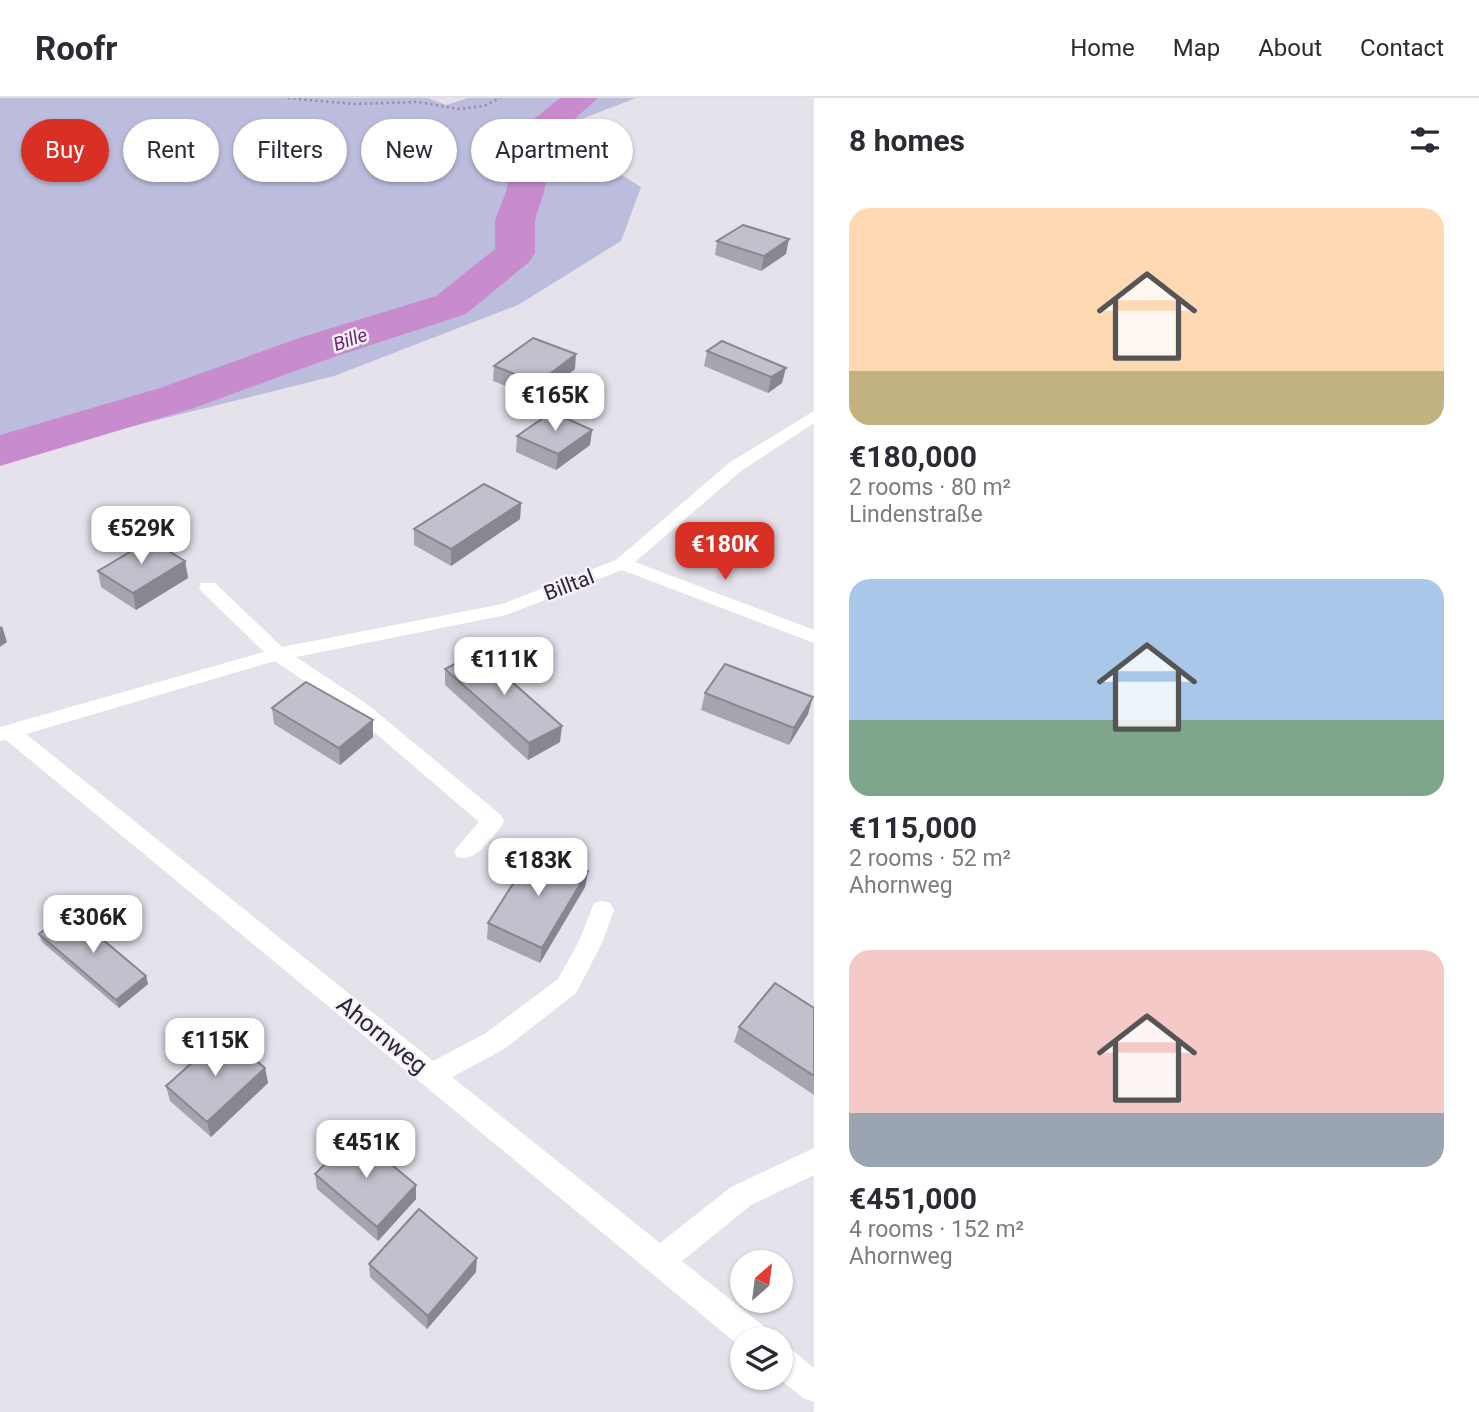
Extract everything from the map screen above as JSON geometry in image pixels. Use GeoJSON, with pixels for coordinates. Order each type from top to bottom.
{"type":"FeatureCollection","features":[{"type":"Feature","properties":{"kind":"street","name":"Billtal"},"geometry":{"type":"LineString","coordinates":[[5,733],[278,654],[506,609],[622,564],[734,467],[814,416]]}},
{"type":"Feature","properties":{"kind":"street"},"geometry":{"type":"LineString","coordinates":[[622,564],[814,637]]}},
{"type":"Feature","properties":{"kind":"street"},"geometry":{"type":"LineString","coordinates":[[208,587],[278,654],[360,709],[494,821],[465,851]]}},
{"type":"Feature","properties":{"kind":"street","name":"Ahornweg"},"geometry":{"type":"LineString","coordinates":[[5,733],[740,1327]]}},
{"type":"Feature","properties":{"kind":"street"},"geometry":{"type":"LineString","coordinates":[[431,1075],[495,1041],[567,986],[590,943],[602,910]]}},
{"type":"Feature","properties":{"kind":"street"},"geometry":{"type":"LineString","coordinates":[[660,1262],[741,1196],[814,1161]]}},
{"type":"Feature","properties":{"kind":"street"},"geometry":{"type":"LineString","coordinates":[[793,1370],[814,1387]]}},
{"type":"Feature","properties":{"kind":"path"},"geometry":{"type":"LineString","coordinates":[[288,98],[354,104],[418,102],[458,110],[484,106],[500,98]]}},
{"type":"Feature","properties":{"kind":"shaded area"},"geometry":{"type":"Polygon","coordinates":[[[0,98],[428,98],[446,105],[468,98],[636,98],[582,119],[471,119],[471,182],[633,182],[641,187],[621,241],[518,305],[334,376],[0,459],[0,98]]]}},
{"type":"Feature","properties":{"kind":"building"},"geometry":{"type":"Polygon","coordinates":[[[743,225],[789,239],[764,256],[717,241],[743,225]]]}},
{"type":"Feature","properties":{"kind":"building"},"geometry":{"type":"Polygon","coordinates":[[[533,338],[576,354],[538,383],[494,366],[533,338]]]}},
{"type":"Feature","properties":{"kind":"building"},"geometry":{"type":"Polygon","coordinates":[[[722,341],[786,368],[771,377],[707,351],[722,341]]]}},
{"type":"Feature","properties":{"kind":"building"},"geometry":{"type":"Polygon","coordinates":[[[552,412],[592,430],[558,454],[517,436],[552,412]]]}},
{"type":"Feature","properties":{"kind":"building"},"geometry":{"type":"Polygon","coordinates":[[[484,484],[521,503],[451,549],[414,529],[484,484]]]}},
{"type":"Feature","properties":{"kind":"building"},"geometry":{"type":"Polygon","coordinates":[[[150,540],[185,561],[133,593],[98,571],[150,540]]]}},
{"type":"Feature","properties":{"kind":"building"},"geometry":{"type":"Polygon","coordinates":[[[478,652],[562,726],[529,743],[445,669],[478,652]]]}},
{"type":"Feature","properties":{"kind":"building"},"geometry":{"type":"Polygon","coordinates":[[[725,664],[813,697],[794,728],[705,693],[725,664]]]}},
{"type":"Feature","properties":{"kind":"building"},"geometry":{"type":"Polygon","coordinates":[[[306,682],[373,720],[339,748],[272,708],[306,682]]]}},
{"type":"Feature","properties":{"kind":"building"},"geometry":{"type":"Polygon","coordinates":[[[535,849],[588,871],[542,948],[488,923],[535,849]]]}},
{"type":"Feature","properties":{"kind":"building"},"geometry":{"type":"Polygon","coordinates":[[[69,911],[146,976],[116,1000],[39,934],[69,911]]]}},
{"type":"Feature","properties":{"kind":"building"},"geometry":{"type":"Polygon","coordinates":[[[775,983],[814,1008],[814,1076],[739,1027],[775,983]]]}},
{"type":"Feature","properties":{"kind":"building"},"geometry":{"type":"Polygon","coordinates":[[[224,1034],[265,1068],[207,1122],[166,1086],[224,1034]]]}},
{"type":"Feature","properties":{"kind":"building"},"geometry":{"type":"Polygon","coordinates":[[[355,1134],[416,1185],[377,1227],[315,1174],[355,1134]]]}},
{"type":"Feature","properties":{"kind":"building"},"geometry":{"type":"Polygon","coordinates":[[[419,1209],[477,1258],[428,1316],[369,1264],[419,1209]]]}},
{"type":"Feature","properties":{"kind":"waterway","name":"Bille"},"geometry":{"type":"LineString","coordinates":[[0,451],[177,398],[315,348],[451,305],[515,253],[515,220],[525,192],[536,134],[581,98]]}}]}
